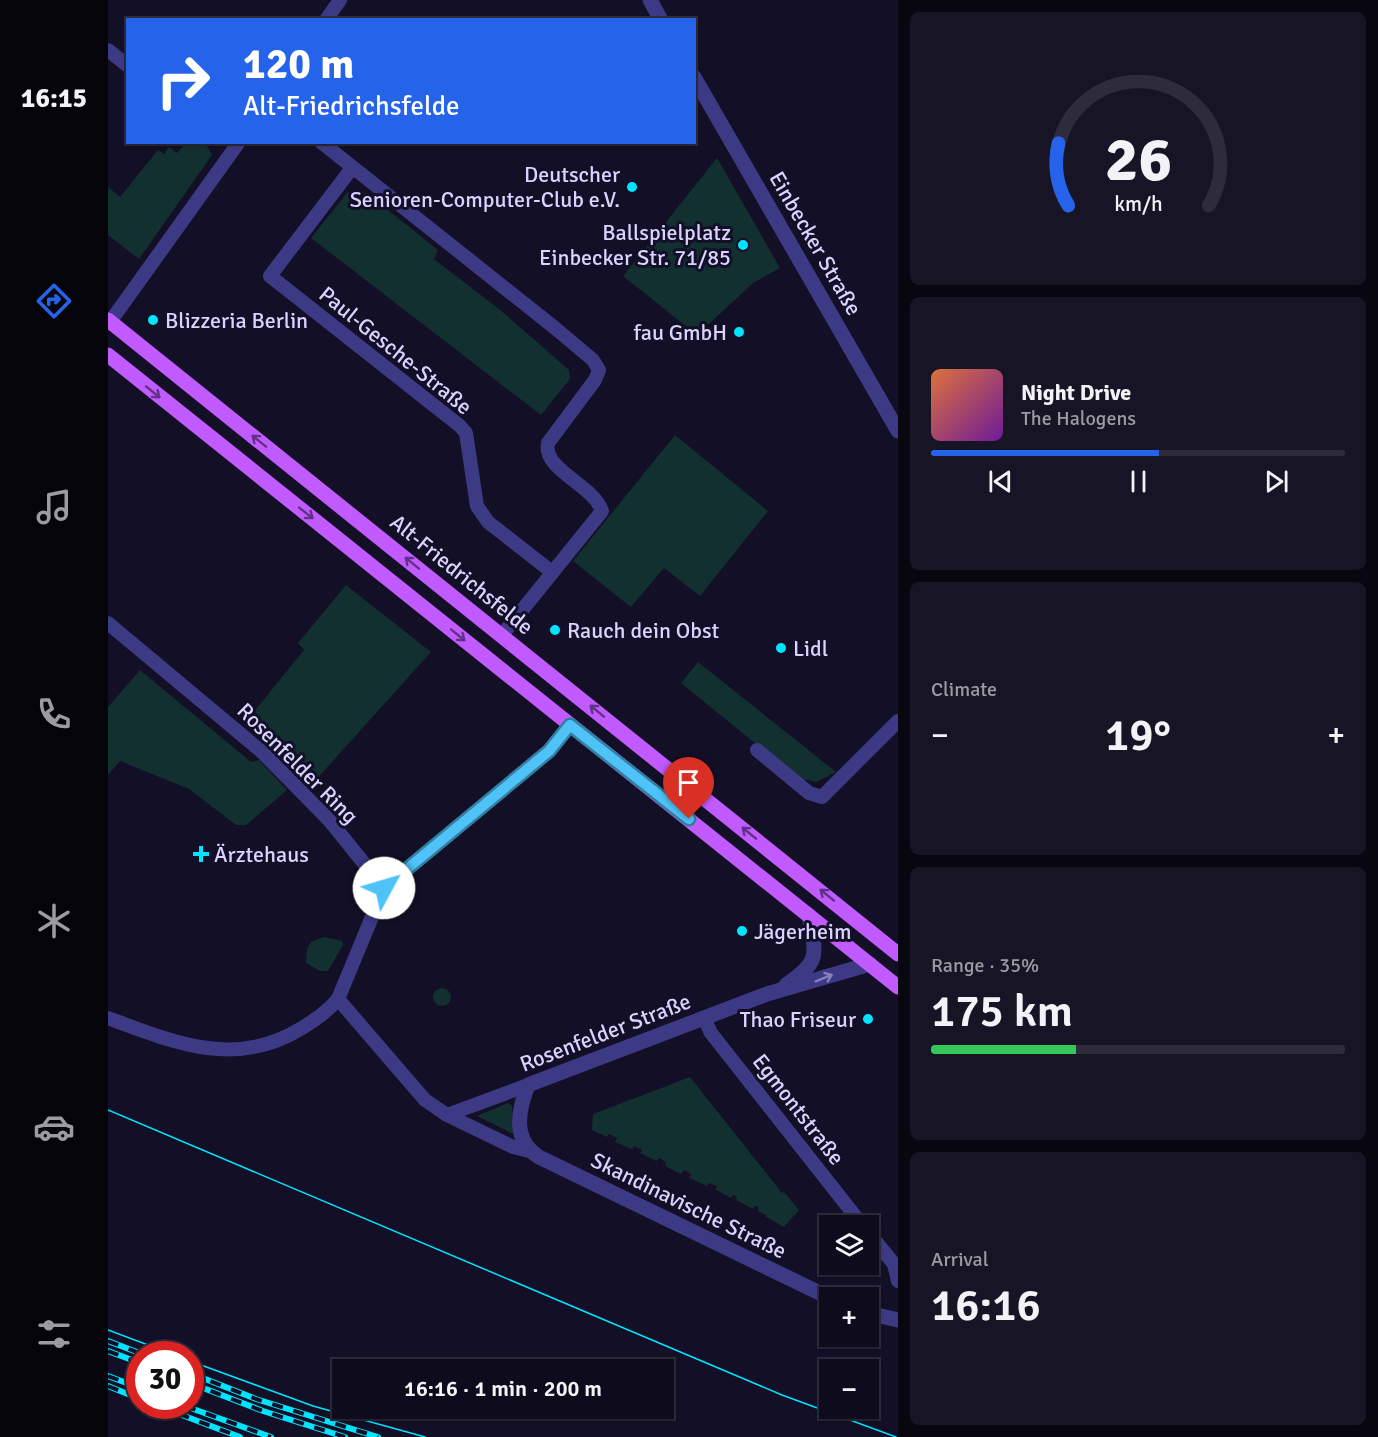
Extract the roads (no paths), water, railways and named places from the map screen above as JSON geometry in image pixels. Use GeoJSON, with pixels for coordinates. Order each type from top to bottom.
{"type":"FeatureCollection","features":[{"type":"Feature","properties":{"kind":"main road","name":"Alt-Friedrichsfelde"},"geometry":{"type":"LineString","coordinates":[[109,321],[898,954]]}},
{"type":"Feature","properties":{"kind":"main road"},"geometry":{"type":"LineString","coordinates":[[108,355],[898,987]]}},
{"type":"Feature","properties":{"kind":"street"},"geometry":{"type":"LineString","coordinates":[[327,18],[340,0]]}},
{"type":"Feature","properties":{"kind":"street"},"geometry":{"type":"LineString","coordinates":[[652,1],[660,18]]}},
{"type":"Feature","properties":{"kind":"street"},"geometry":{"type":"LineString","coordinates":[[108,50],[126,64]]}},
{"type":"Feature","properties":{"kind":"street","name":"Einbecker Straße"},"geometry":{"type":"LineString","coordinates":[[696,80],[898,431]]}},
{"type":"Feature","properties":{"kind":"street"},"geometry":{"type":"LineString","coordinates":[[323,144],[555,328],[593,360],[599,370],[596,380],[548,443],[546,449],[553,462],[599,501],[602,511],[502,635]]}},
{"type":"Feature","properties":{"kind":"street"},"geometry":{"type":"LineString","coordinates":[[109,321],[232,145]]}},
{"type":"Feature","properties":{"kind":"street","name":"Paul-Gesche-Straße"},"geometry":{"type":"LineString","coordinates":[[352,168],[270,276],[460,426],[466,434],[477,506],[488,522],[552,572]]}},
{"type":"Feature","properties":{"kind":"street","name":"Rosenfelder Ring"},"geometry":{"type":"LineString","coordinates":[[108,623],[262,752],[329,820],[384,888]]}},
{"type":"Feature","properties":{"kind":"street"},"geometry":{"type":"LineString","coordinates":[[757,750],[809,793],[822,796],[898,721]]}},
{"type":"Feature","properties":{"kind":"street"},"geometry":{"type":"LineString","coordinates":[[108,1018],[191,1046],[224,1051],[251,1049],[288,1037],[326,1013],[338,999],[384,888],[549,751],[570,725]]}},
{"type":"Feature","properties":{"kind":"street","name":"Rosenfelder Straße"},"geometry":{"type":"LineString","coordinates":[[779,990],[809,969],[812,962],[814,951],[809,915]]}},
{"type":"Feature","properties":{"kind":"street","name":"Rosenfelder Straße"},"geometry":{"type":"LineString","coordinates":[[447,1115],[779,990],[870,964]]}},
{"type":"Feature","properties":{"kind":"street"},"geometry":{"type":"LineString","coordinates":[[338,999],[425,1100],[447,1115]]}},
{"type":"Feature","properties":{"kind":"street","name":"Egmontstraße"},"geometry":{"type":"LineString","coordinates":[[704,1018],[711,1033],[854,1215]]}},
{"type":"Feature","properties":{"kind":"street"},"geometry":{"type":"LineString","coordinates":[[528,1085],[519,1118],[520,1133],[529,1151]]}},
{"type":"Feature","properties":{"kind":"street","name":"Skandinavische Straße"},"geometry":{"type":"LineString","coordinates":[[447,1115],[513,1147],[529,1151],[819,1293]]}},
{"type":"Feature","properties":{"kind":"street"},"geometry":{"type":"LineString","coordinates":[[879,1246],[894,1264],[898,1281]]}},
{"type":"Feature","properties":{"kind":"street"},"geometry":{"type":"LineString","coordinates":[[879,1315],[898,1320]]}},
{"type":"Feature","properties":{"kind":"tram line"},"geometry":{"type":"LineString","coordinates":[[108,1110],[782,1395],[896,1437]]}},
{"type":"Feature","properties":{"kind":"tram line"},"geometry":{"type":"LineString","coordinates":[[108,1330],[137,1341]]}},
{"type":"Feature","properties":{"kind":"tram line"},"geometry":{"type":"LineString","coordinates":[[204,1366],[313,1406],[425,1437]]}},
{"type":"Feature","properties":{"kind":"railway"},"geometry":{"type":"LineString","coordinates":[[108,1341],[126,1348]]}},
{"type":"Feature","properties":{"kind":"railway"},"geometry":{"type":"LineString","coordinates":[[108,1351],[126,1358]]}},
{"type":"Feature","properties":{"kind":"railway"},"geometry":{"type":"LineString","coordinates":[[108,1376],[126,1383]]}},
{"type":"Feature","properties":{"kind":"railway"},"geometry":{"type":"LineString","coordinates":[[204,1379],[256,1399],[378,1437]]}},
{"type":"Feature","properties":{"kind":"railway"},"geometry":{"type":"LineString","coordinates":[[108,1386],[126,1393]]}},
{"type":"Feature","properties":{"kind":"railway"},"geometry":{"type":"LineString","coordinates":[[204,1388],[263,1411],[345,1437]]}},
{"type":"Feature","properties":{"kind":"railway"},"geometry":{"type":"LineString","coordinates":[[204,1413],[271,1437]]}},
{"type":"Feature","properties":{"kind":"railway"},"geometry":{"type":"LineString","coordinates":[[192,1419],[240,1437]]}},
{"type":"Feature","properties":{"kind":"place","name":"Deutscher Senioren-Computer-Club e.V."},"geometry":{"type":"Point","coordinates":[632,187]}},
{"type":"Feature","properties":{"kind":"place","name":"Ballspielplatz Einbecker Str. 71/85"},"geometry":{"type":"Point","coordinates":[743,245]}},
{"type":"Feature","properties":{"kind":"place","name":"Blizzeria Berlin"},"geometry":{"type":"Point","coordinates":[153,320]}},
{"type":"Feature","properties":{"kind":"place","name":"fau GmbH"},"geometry":{"type":"Point","coordinates":[739,332]}},
{"type":"Feature","properties":{"kind":"place","name":"Rauch dein Obst"},"geometry":{"type":"Point","coordinates":[555,630]}},
{"type":"Feature","properties":{"kind":"place","name":"Lidl"},"geometry":{"type":"Point","coordinates":[781,648]}},
{"type":"Feature","properties":{"kind":"place","name":"Ärztehaus"},"geometry":{"type":"Point","coordinates":[201,854]}},
{"type":"Feature","properties":{"kind":"place","name":"Jägerheim"},"geometry":{"type":"Point","coordinates":[742,931]}},
{"type":"Feature","properties":{"kind":"place","name":"Thao Friseur"},"geometry":{"type":"Point","coordinates":[868,1019]}}]}
